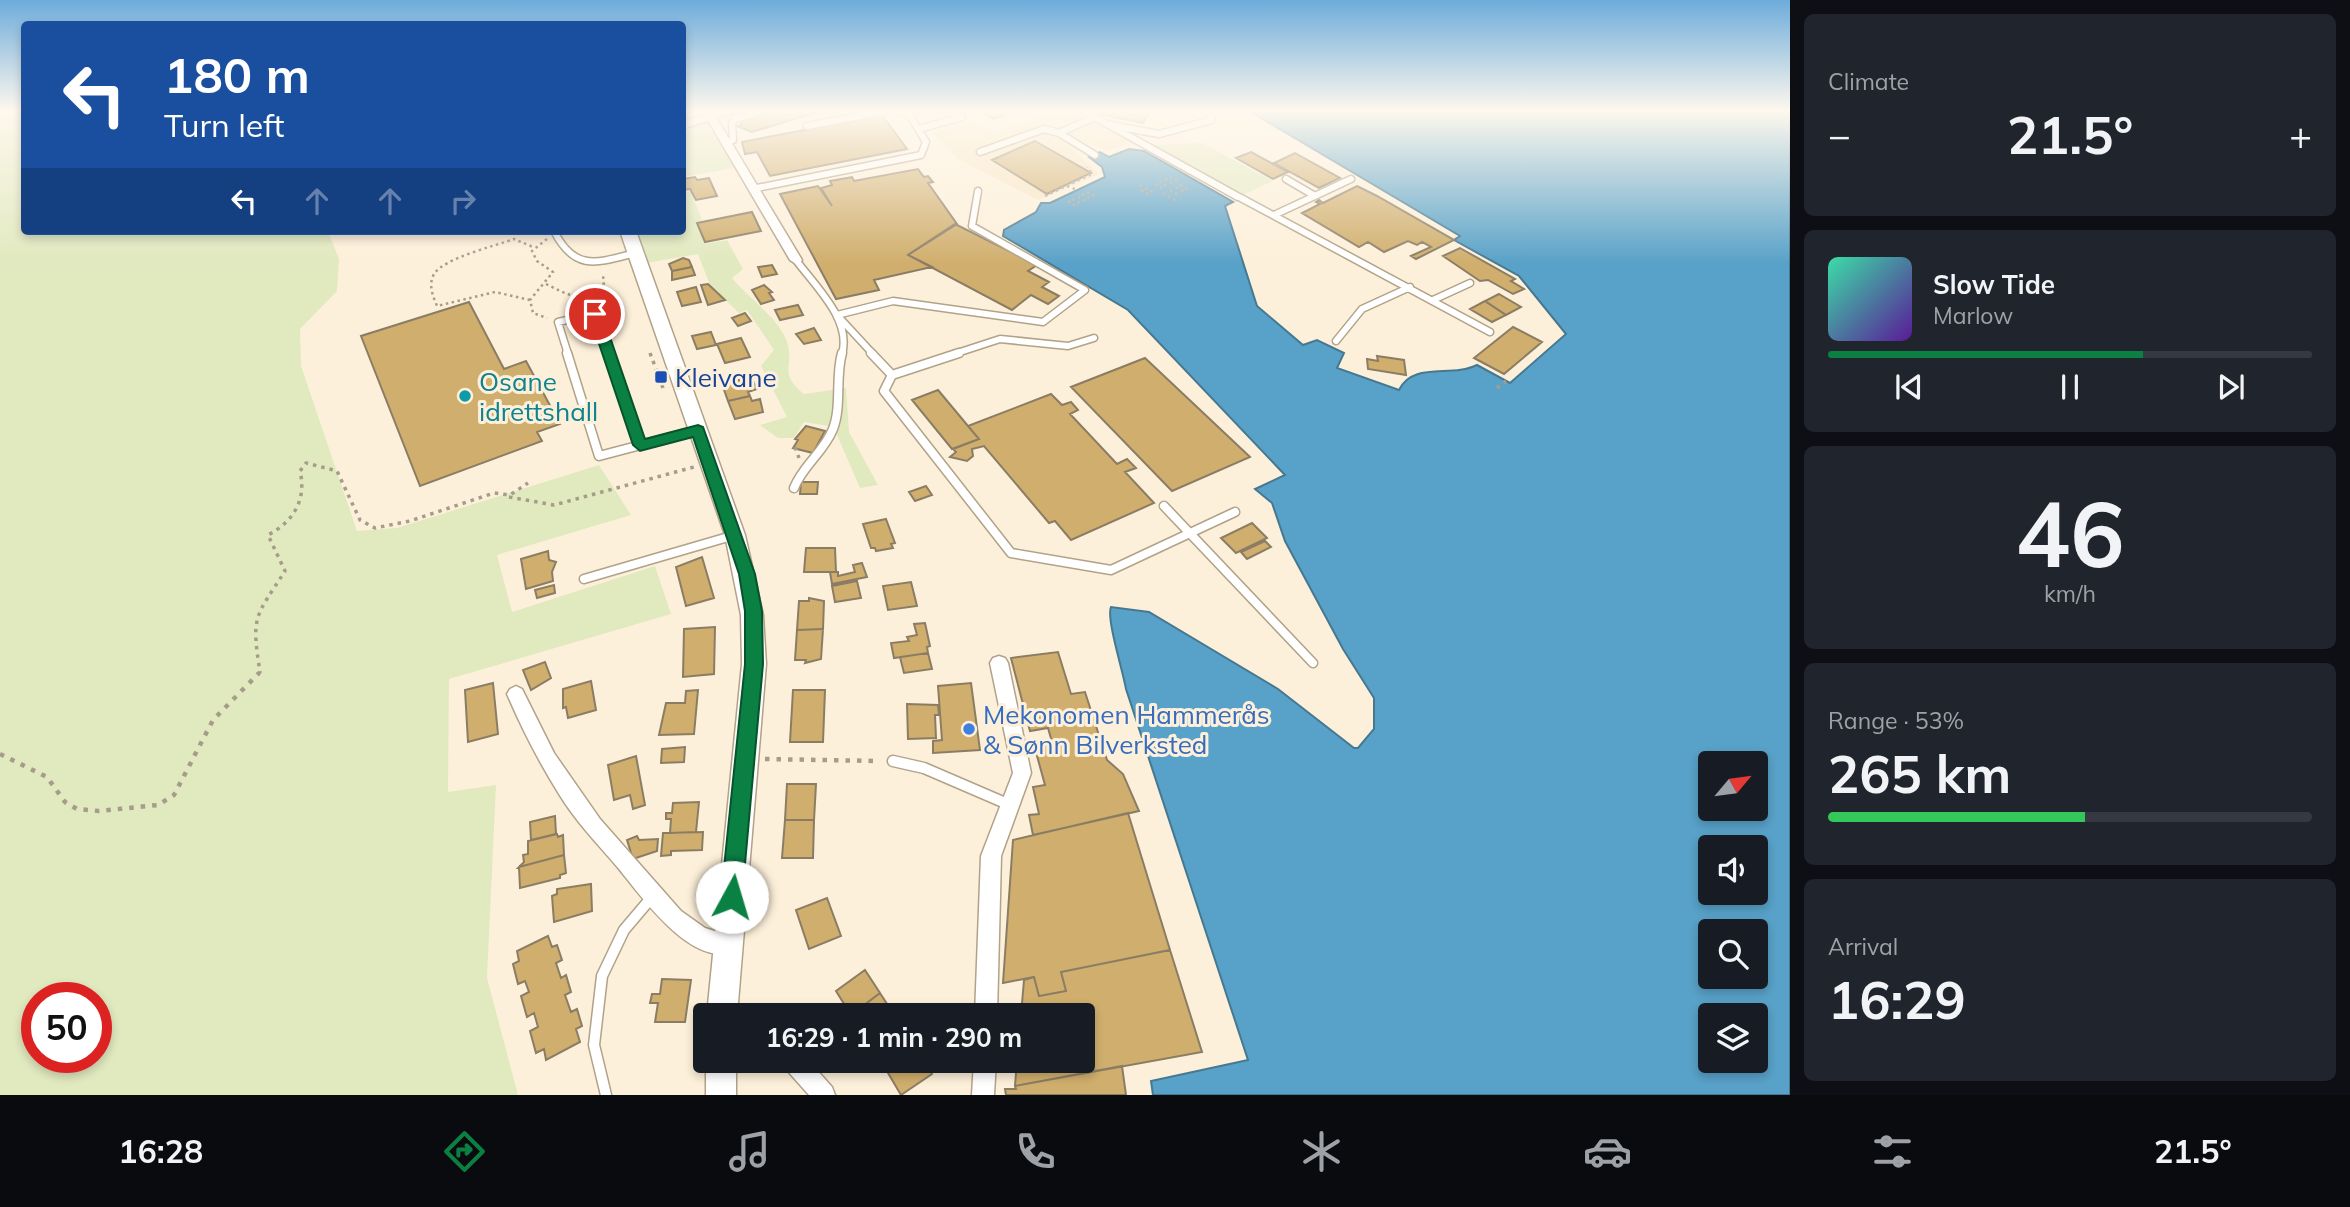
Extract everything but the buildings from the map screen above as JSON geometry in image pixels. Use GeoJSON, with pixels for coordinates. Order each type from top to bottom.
{"type":"FeatureCollection","features":[{"type":"Feature","properties":{"kind":"main road"},"geometry":{"type":"LineString","coordinates":[[629,235],[747,574],[755,638],[727,944],[725,1003]]}},
{"type":"Feature","properties":{"kind":"main road"},"geometry":{"type":"LineString","coordinates":[[721,1073],[721,1095]]}},
{"type":"Feature","properties":{"kind":"street"},"geometry":{"type":"LineString","coordinates":[[737,162],[796,260]]}},
{"type":"Feature","properties":{"kind":"street"},"geometry":{"type":"LineString","coordinates":[[1177,162],[1241,198]]}},
{"type":"Feature","properties":{"kind":"street"},"geometry":{"type":"LineString","coordinates":[[986,1003],[991,856],[1022,773],[999,663]]}},
{"type":"Feature","properties":{"kind":"street"},"geometry":{"type":"LineString","coordinates":[[516,694],[526,718],[574,800],[652,897],[694,936],[708,943],[727,944]]}},
{"type":"Feature","properties":{"kind":"street"},"geometry":{"type":"LineString","coordinates":[[805,1073],[824,1095]]}},
{"type":"Feature","properties":{"kind":"street"},"geometry":{"type":"LineString","coordinates":[[983,1095],[984,1073]]}},
{"type":"Feature","properties":{"kind":"lane"},"geometry":{"type":"LineString","coordinates":[[752,189],[886,162]]}},
{"type":"Feature","properties":{"kind":"lane"},"geometry":{"type":"LineString","coordinates":[[1286,179],[1315,196]]}},
{"type":"Feature","properties":{"kind":"lane"},"geometry":{"type":"LineString","coordinates":[[1274,215],[1351,179]]}},
{"type":"Feature","properties":{"kind":"lane"},"geometry":{"type":"LineString","coordinates":[[837,315],[892,301],[1043,322],[1085,290],[972,226],[978,191]]}},
{"type":"Feature","properties":{"kind":"lane"},"geometry":{"type":"LineString","coordinates":[[1241,198],[1490,332]]}},
{"type":"Feature","properties":{"kind":"lane"},"geometry":{"type":"LineString","coordinates":[[556,235],[562,249],[573,258],[602,261],[635,253]]}},
{"type":"Feature","properties":{"kind":"lane"},"geometry":{"type":"LineString","coordinates":[[796,260],[837,315],[892,375]]}},
{"type":"Feature","properties":{"kind":"lane"},"geometry":{"type":"LineString","coordinates":[[1433,300],[1470,284]]}},
{"type":"Feature","properties":{"kind":"lane"},"geometry":{"type":"LineString","coordinates":[[1336,341],[1362,309],[1410,287]]}},
{"type":"Feature","properties":{"kind":"lane"},"geometry":{"type":"LineString","coordinates":[[640,445],[595,314],[558,322],[599,456],[698,430]]}},
{"type":"Feature","properties":{"kind":"lane"},"geometry":{"type":"LineString","coordinates":[[794,488],[799,475],[825,448],[835,425],[838,367],[845,343],[837,315]]}},
{"type":"Feature","properties":{"kind":"lane"},"geometry":{"type":"LineString","coordinates":[[1094,338],[1068,346],[1000,339],[892,375],[884,391],[1011,553],[1111,570],[1235,512]]}},
{"type":"Feature","properties":{"kind":"lane"},"geometry":{"type":"LineString","coordinates":[[1164,506],[1313,663]]}},
{"type":"Feature","properties":{"kind":"lane"},"geometry":{"type":"LineString","coordinates":[[584,579],[620,571],[735,535]]}},
{"type":"Feature","properties":{"kind":"lane"},"geometry":{"type":"LineString","coordinates":[[893,761],[929,768],[986,798],[1010,805]]}},
{"type":"Feature","properties":{"kind":"lane"},"geometry":{"type":"LineString","coordinates":[[606,1095],[594,1045],[601,976],[624,930],[652,897]]}},
{"type":"Feature","properties":{"kind":"path"},"geometry":{"type":"LineString","coordinates":[[1045,196],[1093,174],[1082,164]]}},
{"type":"Feature","properties":{"kind":"path"},"geometry":{"type":"LineString","coordinates":[[1170,177],[1190,191]]}},
{"type":"Feature","properties":{"kind":"path"},"geometry":{"type":"LineString","coordinates":[[1165,179],[1184,192]]}},
{"type":"Feature","properties":{"kind":"path"},"geometry":{"type":"LineString","coordinates":[[1178,202],[1163,191],[1157,182],[1181,197]]}},
{"type":"Feature","properties":{"kind":"path"},"geometry":{"type":"LineString","coordinates":[[1140,185],[1152,195],[1141,190]]}},
{"type":"Feature","properties":{"kind":"path"},"geometry":{"type":"LineString","coordinates":[[1067,186],[1077,190]]}},
{"type":"Feature","properties":{"kind":"path"},"geometry":{"type":"LineString","coordinates":[[1087,192],[1096,197]]}},
{"type":"Feature","properties":{"kind":"path"},"geometry":{"type":"LineString","coordinates":[[1086,201],[1080,195],[1091,199]]}},
{"type":"Feature","properties":{"kind":"path"},"geometry":{"type":"LineString","coordinates":[[1072,199],[1082,204]]}},
{"type":"Feature","properties":{"kind":"path"},"geometry":{"type":"LineString","coordinates":[[1068,201],[1077,206]]}},
{"type":"Feature","properties":{"kind":"path"},"geometry":{"type":"LineString","coordinates":[[533,247],[552,235]]}},
{"type":"Feature","properties":{"kind":"path"},"geometry":{"type":"LineString","coordinates":[[530,300],[495,292],[437,306],[430,292],[434,273],[449,260],[514,239],[533,247]]}},
{"type":"Feature","properties":{"kind":"path"},"geometry":{"type":"LineString","coordinates":[[530,300],[553,272],[537,261],[533,247]]}},
{"type":"Feature","properties":{"kind":"path"},"geometry":{"type":"LineString","coordinates":[[545,283],[569,295],[582,299],[593,298],[604,288],[602,261]]}},
{"type":"Feature","properties":{"kind":"path"},"geometry":{"type":"LineString","coordinates":[[530,300],[533,313],[558,322]]}},
{"type":"Feature","properties":{"kind":"path"},"geometry":{"type":"LineString","coordinates":[[649,348],[658,381],[665,391]]}},
{"type":"Feature","properties":{"kind":"path"},"geometry":{"type":"LineString","coordinates":[[1497,388],[1506,381]]}},
{"type":"Feature","properties":{"kind":"path"},"geometry":{"type":"LineString","coordinates":[[0,754],[47,777],[65,802],[77,809],[99,811],[158,805],[174,795],[213,720],[260,672],[253,630],[257,615],[285,571],[268,535],[286,526],[292,519],[304,487],[300,471],[306,463],[311,462],[337,471],[360,520],[375,528],[410,521],[494,494],[537,506],[567,504],[600,491],[646,482],[709,462]]}},
{"type":"Feature","properties":{"kind":"path"},"geometry":{"type":"LineString","coordinates":[[505,496],[515,493],[528,483]]}},
{"type":"Feature","properties":{"kind":"path"},"geometry":{"type":"LineString","coordinates":[[746,759],[893,761]]}},
{"type":"Feature","properties":{"kind":"shaded area"},"geometry":{"type":"Polygon","coordinates":[[[964,162],[1086,162],[1099,174],[1038,200],[964,162]]]}},
{"type":"Feature","properties":{"kind":"green space"},"geometry":{"type":"Polygon","coordinates":[[[0,162],[21,162],[21,235],[330,235],[339,259],[337,291],[300,329],[301,366],[357,531],[397,528],[599,465],[631,515],[497,555],[512,612],[655,566],[671,614],[449,679],[448,792],[496,785],[487,978],[518,1095],[0,1095],[0,162]]]}},
{"type":"Feature","properties":{"kind":"green space"},"geometry":{"type":"Polygon","coordinates":[[[686,162],[731,162],[734,168],[686,176],[686,162]]]}},
{"type":"Feature","properties":{"kind":"green space"},"geometry":{"type":"Polygon","coordinates":[[[1181,162],[1238,162],[1273,181],[1242,195],[1181,162]]]}},
{"type":"Feature","properties":{"kind":"green space"},"geometry":{"type":"Polygon","coordinates":[[[691,192],[702,220],[696,222],[705,244],[727,240],[743,269],[732,278],[772,318],[785,336],[789,353],[789,376],[796,387],[804,394],[846,388],[849,432],[878,485],[860,488],[837,435],[828,426],[804,422],[794,438],[778,438],[760,425],[787,417],[761,366],[774,350],[747,310],[739,313],[710,285],[698,254],[646,263],[636,235],[686,235],[686,193],[691,192]]]}},
{"type":"Feature","properties":{"kind":"water"},"geometry":{"type":"Polygon","coordinates":[[[1096,162],[1163,162],[1233,202],[1225,206],[1257,306],[1303,345],[1317,340],[1344,353],[1337,368],[1399,390],[1405,381],[1413,376],[1467,369],[1477,365],[1510,383],[1566,334],[1519,276],[1454,240],[1460,236],[1335,162],[1790,162],[1790,1095],[1153,1095],[1151,1081],[1248,1060],[1126,689],[1113,633],[1111,607],[1149,612],[1278,689],[1354,748],[1358,748],[1374,729],[1374,698],[1343,649],[1285,541],[1272,503],[1255,489],[1285,475],[1128,310],[1003,236],[1004,230],[1036,212],[1041,203],[1050,203],[1105,177],[1102,167],[1096,162]]]}},
{"type":"Feature","properties":{"kind":"place","name":"Kleivane"},"geometry":{"type":"Point","coordinates":[661,377]}},
{"type":"Feature","properties":{"kind":"place","name":"Osane idrettshall"},"geometry":{"type":"Point","coordinates":[465,396]}},
{"type":"Feature","properties":{"kind":"place","name":"Mekonomen Hammerås & Sønn Bilverksted"},"geometry":{"type":"Point","coordinates":[969,729]}},
{"type":"Feature","properties":{"kind":"route"},"geometry":{"type":"LineString","coordinates":[[595,314],[640,445],[698,430],[747,574],[753,611],[754,664],[732,897]]}}]}
